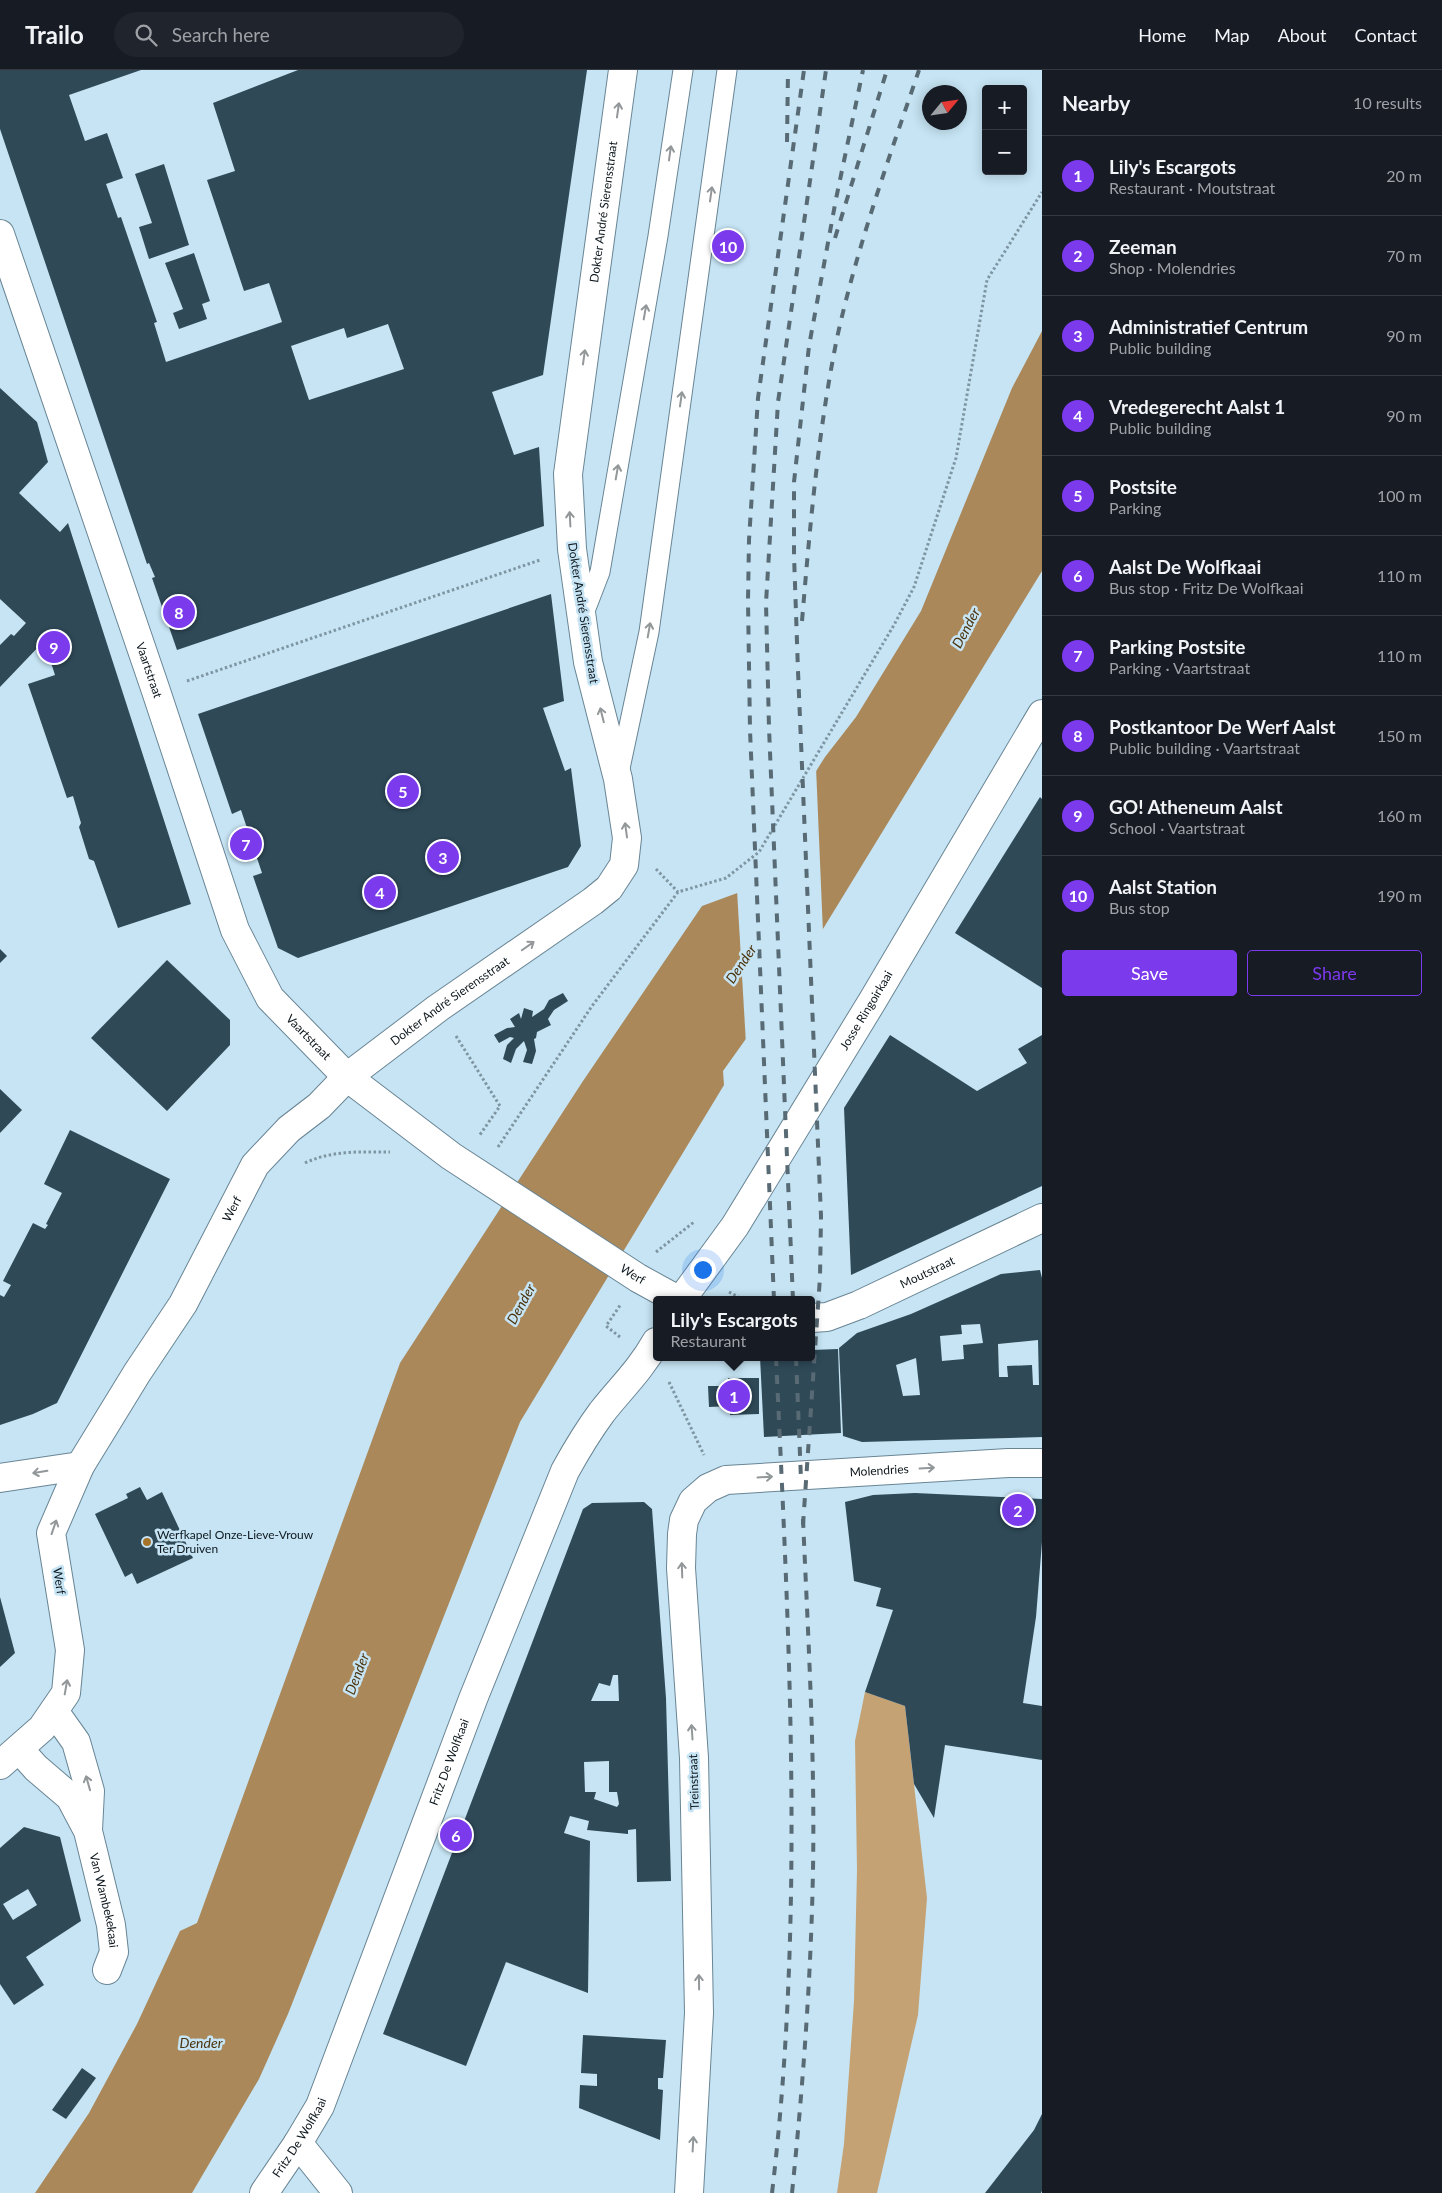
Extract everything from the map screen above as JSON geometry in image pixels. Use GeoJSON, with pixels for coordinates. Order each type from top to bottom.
{"type":"FeatureCollection","features":[{"type":"Feature","properties":{"kind":"street","name":"Dokter André Sierensstraat"},"geometry":{"type":"LineString","coordinates":[[347,1077],[438,1008],[609,888],[624,865],[627,838],[618,779],[588,662],[572,550],[568,474],[623,70]]}},
{"type":"Feature","properties":{"kind":"street","name":"Vaartstraat"},"geometry":{"type":"LineString","coordinates":[[0,234],[156,691],[235,930],[270,998],[347,1077]]}},
{"type":"Feature","properties":{"kind":"street","name":"Josse Ringoirkaai"},"geometry":{"type":"LineString","coordinates":[[682,1296],[735,1226],[868,1008],[1042,714]]}},
{"type":"Feature","properties":{"kind":"street","name":"Werf"},"geometry":{"type":"LineString","coordinates":[[9,1757],[48,1720],[66,1692],[70,1650],[51,1533],[80,1466],[137,1373],[184,1304],[255,1165],[289,1129],[319,1106],[347,1077],[479,1175],[638,1278],[672,1296]]}},
{"type":"Feature","properties":{"kind":"street","name":"Moutstraat"},"geometry":{"type":"LineString","coordinates":[[815,1318],[827,1317],[859,1305],[1042,1218]]}},
{"type":"Feature","properties":{"kind":"street","name":"Fritz De Wolfkaai"},"geometry":{"type":"LineString","coordinates":[[264,2193],[298,2143],[320,2106],[470,1709],[565,1471],[582,1440],[633,1377],[653,1347]]}},
{"type":"Feature","properties":{"kind":"street","name":"Molendries"},"geometry":{"type":"LineString","coordinates":[[717,1483],[755,1478],[1008,1463],[1042,1463]]}},
{"type":"Feature","properties":{"kind":"street"},"geometry":{"type":"LineString","coordinates":[[0,1478],[80,1466]]}},
{"type":"Feature","properties":{"kind":"street","name":"Treinstraat"},"geometry":{"type":"LineString","coordinates":[[689,2193],[699,2013],[694,1758],[681,1568],[682,1534],[684,1520],[693,1501],[701,1493],[717,1483]]}},
{"type":"Feature","properties":{"kind":"street","name":"Van Wambekekaai"},"geometry":{"type":"LineString","coordinates":[[48,1720],[76,1742],[90,1790],[88,1832]]}},
{"type":"Feature","properties":{"kind":"street","name":"Van Wambekekaai"},"geometry":{"type":"LineString","coordinates":[[9,1757],[36,1768],[70,1797],[88,1832],[111,1925],[114,1952],[107,1970]]}},
{"type":"Feature","properties":{"kind":"street"},"geometry":{"type":"LineString","coordinates":[[298,2143],[338,2193]]}},
{"type":"Feature","properties":{"kind":"lane"},"geometry":{"type":"LineString","coordinates":[[582,619],[600,572],[658,236],[683,70]]}},
{"type":"Feature","properties":{"kind":"lane"},"geometry":{"type":"LineString","coordinates":[[618,779],[649,632],[727,70]]}},
{"type":"Feature","properties":{"kind":"path"},"geometry":{"type":"LineString","coordinates":[[496,1151],[592,1006],[678,892],[726,878],[759,852],[894,625],[914,587],[956,458],[987,280],[1042,192]]}},
{"type":"Feature","properties":{"kind":"path"},"geometry":{"type":"LineString","coordinates":[[156,691],[572,550]]}},
{"type":"Feature","properties":{"kind":"path"},"geometry":{"type":"LineString","coordinates":[[454,1032],[500,1106],[482,1132]]}},
{"type":"Feature","properties":{"kind":"path"},"geometry":{"type":"LineString","coordinates":[[299,1166],[313,1159],[337,1154],[393,1152]]}},
{"type":"Feature","properties":{"kind":"path"},"geometry":{"type":"LineString","coordinates":[[621,1338],[606,1326],[623,1302]]}},
{"type":"Feature","properties":{"kind":"path"},"geometry":{"type":"LineString","coordinates":[[668,1380],[677,1394],[717,1483]]}},
{"type":"Feature","properties":{"kind":"shaded area"},"geometry":{"type":"Polygon","coordinates":[[[865,1692],[905,1706],[927,1898],[918,2015],[877,2193],[837,2193],[844,2144],[854,2001],[857,1870],[855,1741],[865,1692]]]}},
{"type":"Feature","properties":{"kind":"water","name":"Dender"},"geometry":{"type":"Polygon","coordinates":[[[1042,331],[1042,571],[815,942],[723,1071],[724,1085],[520,1422],[288,2014],[259,2079],[192,2193],[35,2193],[89,2113],[137,2024],[180,1931],[197,1923],[400,1363],[583,1081],[702,906],[740,892],[825,757],[856,717],[921,611],[1012,388],[1042,331]]]}},
{"type":"Feature","properties":{"kind":"pier"},"geometry":{"type":"Polygon","coordinates":[[[816,767],[823,933],[746,1044],[737,890],[816,767]]]}},
{"type":"Feature","properties":{"kind":"building"},"geometry":{"type":"Polygon","coordinates":[[[0,70],[141,70],[69,95],[85,141],[107,133],[123,178],[106,184],[118,218],[121,217],[157,322],[154,323],[166,362],[282,322],[269,283],[244,291],[207,180],[235,171],[213,103],[298,70],[587,70],[543,375],[492,392],[514,455],[539,447],[544,526],[177,650],[152,578],[155,577],[149,563],[147,564],[0,129],[0,70]],[[388,324],[347,338],[344,328],[291,346],[309,400],[404,369],[388,324]]]}},
{"type":"Feature","properties":{"kind":"building"},"geometry":{"type":"Polygon","coordinates":[[[164,164],[189,245],[149,259],[139,227],[152,223],[135,174],[164,164]]]}},
{"type":"Feature","properties":{"kind":"building"},"geometry":{"type":"Polygon","coordinates":[[[194,253],[210,301],[202,304],[207,319],[179,329],[173,313],[183,309],[165,263],[194,253]]]}},
{"type":"Feature","properties":{"kind":"building"},"geometry":{"type":"Polygon","coordinates":[[[0,388],[37,422],[48,462],[19,493],[60,532],[68,523],[191,904],[118,928],[94,861],[89,859],[79,827],[81,823],[73,796],[67,798],[28,684],[55,675],[44,641],[0,687],[0,645],[11,634],[14,636],[26,623],[0,599],[0,388]]]}},
{"type":"Feature","properties":{"kind":"building"},"geometry":{"type":"Polygon","coordinates":[[[551,594],[564,701],[543,708],[565,771],[571,768],[581,846],[568,867],[298,958],[278,948],[253,876],[262,873],[241,810],[232,814],[198,714],[551,594]]]}},
{"type":"Feature","properties":{"kind":"building"},"geometry":{"type":"Polygon","coordinates":[[[1040,797],[1042,799],[1042,988],[955,933],[1040,797]]]}},
{"type":"Feature","properties":{"kind":"building"},"geometry":{"type":"Polygon","coordinates":[[[0,949],[7,956],[0,963],[0,949]]]}},
{"type":"Feature","properties":{"kind":"building"},"geometry":{"type":"Polygon","coordinates":[[[167,960],[230,1020],[230,1045],[167,1111],[91,1038],[167,960]]]}},
{"type":"Feature","properties":{"kind":"building"},"geometry":{"type":"Polygon","coordinates":[[[563,993],[568,1001],[554,1010],[548,1019],[551,1025],[537,1032],[534,1039],[536,1051],[532,1064],[523,1062],[527,1050],[524,1041],[516,1049],[511,1063],[503,1059],[507,1045],[514,1038],[510,1037],[499,1043],[494,1035],[507,1028],[515,1027],[510,1019],[519,1013],[521,1019],[524,1008],[533,1011],[532,1017],[544,1009],[549,1000],[563,993]]]}},
{"type":"Feature","properties":{"kind":"building"},"geometry":{"type":"Polygon","coordinates":[[[890,1035],[977,1091],[1027,1063],[1018,1049],[1042,1035],[1042,1186],[851,1275],[844,1108],[890,1035]]]}},
{"type":"Feature","properties":{"kind":"building"},"geometry":{"type":"Polygon","coordinates":[[[0,1089],[22,1110],[0,1133],[0,1089]]]}},
{"type":"Feature","properties":{"kind":"building"},"geometry":{"type":"Polygon","coordinates":[[[70,1130],[170,1179],[57,1403],[33,1414],[0,1425],[0,1295],[4,1297],[11,1285],[3,1281],[33,1223],[45,1229],[48,1225],[46,1224],[62,1193],[44,1184],[70,1130]]]}},
{"type":"Feature","properties":{"kind":"building"},"geometry":{"type":"Polygon","coordinates":[[[1040,1270],[1042,1278],[1042,1437],[862,1442],[843,1436],[839,1348],[857,1333],[911,1314],[1001,1274],[1040,1270]],[[980,1324],[961,1325],[962,1334],[940,1336],[942,1361],[964,1359],[963,1345],[983,1343],[980,1324]],[[1038,1340],[998,1344],[999,1377],[1008,1377],[1007,1366],[1032,1365],[1033,1385],[1039,1385],[1038,1340]],[[916,1358],[896,1365],[903,1396],[920,1395],[916,1358]]]}},
{"type":"Feature","properties":{"kind":"building"},"geometry":{"type":"Polygon","coordinates":[[[838,1349],[841,1433],[764,1437],[760,1361],[815,1361],[815,1350],[838,1349]]]}},
{"type":"Feature","properties":{"kind":"building"},"geometry":{"type":"Polygon","coordinates":[[[728,1378],[759,1378],[759,1414],[730,1415],[730,1406],[709,1407],[708,1386],[728,1386],[728,1378]]]}},
{"type":"Feature","properties":{"kind":"building","name":"Werfkapel Onze-Lieve-Vrouw Ter Druiven"},"geometry":{"type":"Polygon","coordinates":[[[140,1487],[147,1500],[162,1492],[193,1558],[137,1584],[132,1573],[125,1577],[95,1514],[128,1498],[126,1494],[140,1487]]]}},
{"type":"Feature","properties":{"kind":"building"},"geometry":{"type":"Polygon","coordinates":[[[915,1493],[1042,1499],[1042,1542],[1036,1617],[1023,1703],[1042,1706],[1042,1760],[945,1745],[934,1818],[914,1784],[905,1706],[865,1692],[893,1610],[876,1606],[881,1588],[854,1581],[845,1502],[873,1495],[915,1493]]]}},
{"type":"Feature","properties":{"kind":"building"},"geometry":{"type":"Polygon","coordinates":[[[644,1502],[652,1509],[666,1698],[671,1881],[637,1882],[636,1829],[628,1830],[628,1834],[587,1830],[589,1821],[570,1816],[564,1833],[590,1841],[588,1993],[506,1962],[466,2066],[383,2034],[583,1509],[592,1503],[644,1502]],[[613,1675],[610,1686],[599,1683],[591,1701],[619,1701],[618,1675],[613,1675]],[[609,1761],[584,1762],[585,1792],[596,1792],[594,1799],[617,1807],[619,1804],[617,1792],[609,1792],[609,1761]]]}},
{"type":"Feature","properties":{"kind":"building"},"geometry":{"type":"Polygon","coordinates":[[[0,1597],[15,1653],[0,1667],[0,1597]]]}},
{"type":"Feature","properties":{"kind":"building"},"geometry":{"type":"Polygon","coordinates":[[[24,1827],[60,1837],[81,1921],[26,1957],[44,1985],[14,2005],[0,1984],[0,1848],[24,1827]],[[28,1889],[3,1904],[13,1920],[37,1905],[28,1889]]]}},
{"type":"Feature","properties":{"kind":"building"},"geometry":{"type":"Polygon","coordinates":[[[583,2035],[666,2040],[663,2078],[658,2078],[658,2089],[663,2090],[660,2140],[579,2108],[580,2085],[597,2086],[597,2074],[581,2073],[583,2035]]]}},
{"type":"Feature","properties":{"kind":"building"},"geometry":{"type":"Polygon","coordinates":[[[82,2068],[96,2078],[66,2119],[52,2110],[82,2068]]]}},
{"type":"Feature","properties":{"kind":"building"},"geometry":{"type":"Polygon","coordinates":[[[1042,2114],[1041,2193],[985,2193],[1034,2130],[1042,2114]]]}},
{"type":"Feature","properties":{"kind":"railway"},"geometry":{"type":"LineString","coordinates":[[787,142],[788,70]]}},
{"type":"Feature","properties":{"kind":"railway"},"geometry":{"type":"LineString","coordinates":[[774,1296],[750,730],[749,540],[758,398],[804,70]]}},
{"type":"Feature","properties":{"kind":"railway"},"geometry":{"type":"LineString","coordinates":[[793,1296],[769,728],[766,603],[778,402],[826,70]]}},
{"type":"Feature","properties":{"kind":"railway"},"geometry":{"type":"LineString","coordinates":[[815,1350],[820,1277],[821,1216],[798,671],[794,555],[794,482],[809,346],[836,199],[863,70]]}},
{"type":"Feature","properties":{"kind":"railway"},"geometry":{"type":"LineString","coordinates":[[835,238],[887,70]]}},
{"type":"Feature","properties":{"kind":"railway"},"geometry":{"type":"LineString","coordinates":[[802,621],[820,444],[837,338],[864,236],[919,70]]}},
{"type":"Feature","properties":{"kind":"railway"},"geometry":{"type":"LineString","coordinates":[[772,2193],[782,2089],[791,1880],[789,1671],[776,1361]]}},
{"type":"Feature","properties":{"kind":"railway"},"geometry":{"type":"LineString","coordinates":[[796,1361],[801,1479]]}},
{"type":"Feature","properties":{"kind":"railway"},"geometry":{"type":"LineString","coordinates":[[803,1525],[814,1361]]}},
{"type":"Feature","properties":{"kind":"railway"},"geometry":{"type":"LineString","coordinates":[[792,2193],[806,2032],[813,1870],[812,1738],[803,1519]]}},
{"type":"Feature","properties":{"kind":"place","name":"Aalst Station"},"geometry":{"type":"Point","coordinates":[728,246]}},
{"type":"Feature","properties":{"kind":"place","name":"Postkantoor De Werf Aalst"},"geometry":{"type":"Point","coordinates":[179,612]}},
{"type":"Feature","properties":{"kind":"place","name":"GO! Atheneum Aalst"},"geometry":{"type":"Point","coordinates":[54,647]}},
{"type":"Feature","properties":{"kind":"place","name":"Postsite"},"geometry":{"type":"Point","coordinates":[403,791]}},
{"type":"Feature","properties":{"kind":"place","name":"Parking Postsite"},"geometry":{"type":"Point","coordinates":[246,844]}},
{"type":"Feature","properties":{"kind":"place","name":"Administratief Centrum"},"geometry":{"type":"Point","coordinates":[443,857]}},
{"type":"Feature","properties":{"kind":"place","name":"Vredegerecht Aalst 1"},"geometry":{"type":"Point","coordinates":[380,892]}},
{"type":"Feature","properties":{"kind":"place","name":"Lily's Escargots"},"geometry":{"type":"Point","coordinates":[734,1396]}},
{"type":"Feature","properties":{"kind":"place","name":"Zeeman"},"geometry":{"type":"Point","coordinates":[1018,1510]}},
{"type":"Feature","properties":{"kind":"place","name":"Werfkapel Onze-Lieve-Vrouw Ter Druiven"},"geometry":{"type":"Point","coordinates":[147,1542]}},
{"type":"Feature","properties":{"kind":"place","name":"Aalst De Wolfkaai"},"geometry":{"type":"Point","coordinates":[456,1835]}}]}
